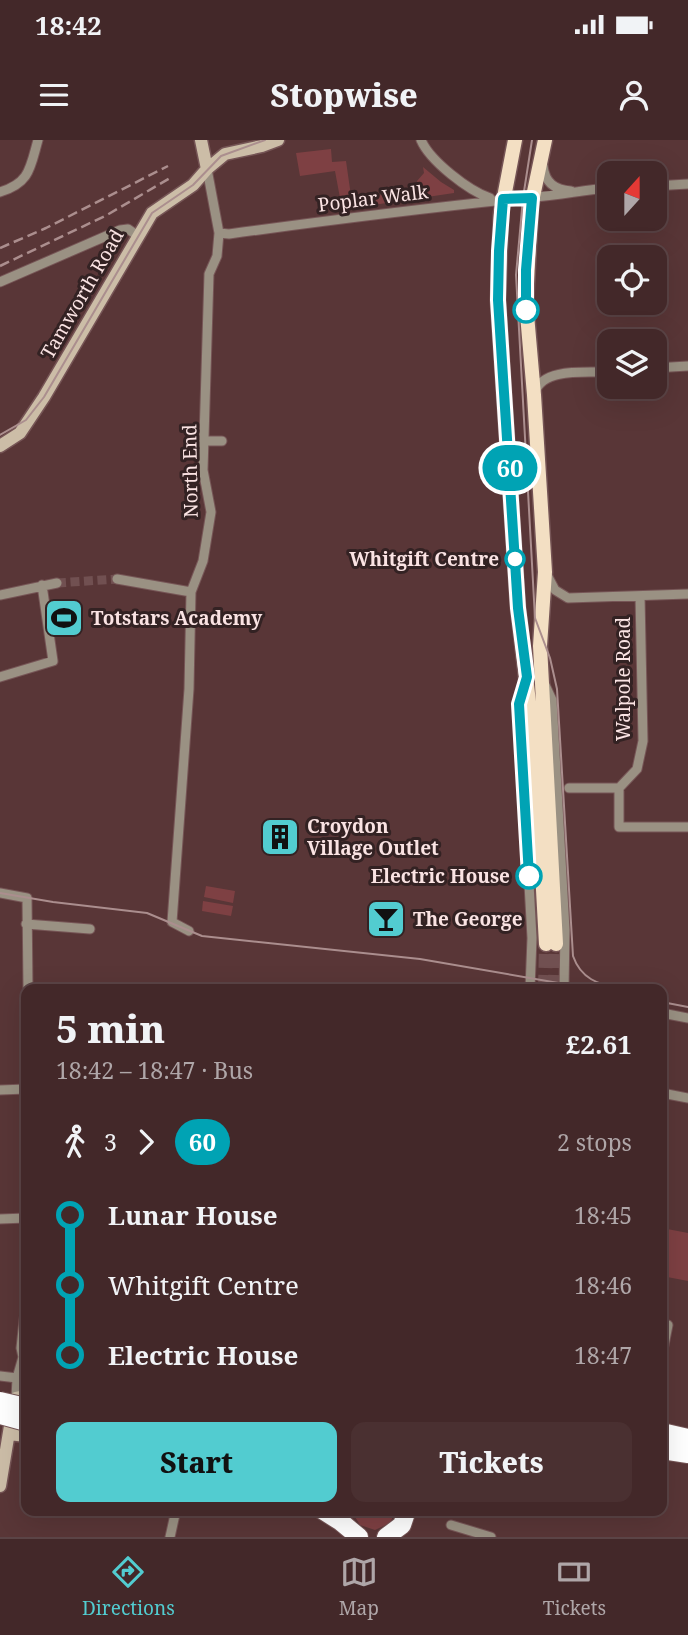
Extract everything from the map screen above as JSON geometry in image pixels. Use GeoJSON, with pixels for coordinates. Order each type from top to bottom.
{"type":"FeatureCollection","features":[{"type":"Feature","properties":{"kind":"highway"},"geometry":{"type":"LineString","coordinates":[[0,1415],[21,1421]]}},
{"type":"Feature","properties":{"kind":"highway"},"geometry":{"type":"LineString","coordinates":[[667,1433],[688,1438]]}},
{"type":"Feature","properties":{"kind":"highway"},"geometry":{"type":"LineString","coordinates":[[667,1450],[688,1452]]}},
{"type":"Feature","properties":{"kind":"highway"},"geometry":{"type":"LineString","coordinates":[[386,1537],[404,1524]]}},
{"type":"Feature","properties":{"kind":"main road"},"geometry":{"type":"LineString","coordinates":[[515,140],[499,199],[498,300],[518,608],[538,783],[551,944],[540,646],[545,572],[526,303],[532,198],[544,144]]}},
{"type":"Feature","properties":{"kind":"street"},"geometry":{"type":"LineString","coordinates":[[0,192],[23,182],[38,140]]}},
{"type":"Feature","properties":{"kind":"street"},"geometry":{"type":"LineString","coordinates":[[201,140],[207,169]]}},
{"type":"Feature","properties":{"kind":"street","name":"Tamworth Road"},"geometry":{"type":"LineString","coordinates":[[0,446],[20,433],[44,397],[155,210],[193,185],[225,154],[278,140]]}},
{"type":"Feature","properties":{"kind":"street"},"geometry":{"type":"LineString","coordinates":[[421,140],[431,158],[441,166],[478,193],[499,199]]}},
{"type":"Feature","properties":{"kind":"street"},"geometry":{"type":"LineString","coordinates":[[544,144],[543,168],[547,181],[561,190],[573,191]]}},
{"type":"Feature","properties":{"kind":"street","name":"North End"},"geometry":{"type":"LineString","coordinates":[[189,931],[172,922],[189,686],[186,591],[203,561],[211,512],[203,470],[209,274],[217,256],[219,233],[207,169]]}},
{"type":"Feature","properties":{"kind":"street"},"geometry":{"type":"LineString","coordinates":[[667,185],[688,184]]}},
{"type":"Feature","properties":{"kind":"street","name":"Poplar Walk"},"geometry":{"type":"LineString","coordinates":[[219,233],[229,234],[499,199],[565,195],[573,191],[597,189]]}},
{"type":"Feature","properties":{"kind":"street"},"geometry":{"type":"LineString","coordinates":[[0,282],[120,230],[128,229],[138,236]]}},
{"type":"Feature","properties":{"kind":"street"},"geometry":{"type":"LineString","coordinates":[[667,367],[688,366]]}},
{"type":"Feature","properties":{"kind":"street"},"geometry":{"type":"LineString","coordinates":[[534,395],[538,384],[551,376],[597,373]]}},
{"type":"Feature","properties":{"kind":"street"},"geometry":{"type":"LineString","coordinates":[[205,441],[222,441]]}},
{"type":"Feature","properties":{"kind":"street"},"geometry":{"type":"LineString","coordinates":[[545,572],[555,590],[565,597],[688,594]]}},
{"type":"Feature","properties":{"kind":"street"},"geometry":{"type":"LineString","coordinates":[[117,579],[186,591]]}},
{"type":"Feature","properties":{"kind":"street"},"geometry":{"type":"LineString","coordinates":[[0,595],[57,583]]}},
{"type":"Feature","properties":{"kind":"street"},"geometry":{"type":"LineString","coordinates":[[0,677],[53,661],[42,585]]}},
{"type":"Feature","properties":{"kind":"street","name":"Walpole Road"},"geometry":{"type":"LineString","coordinates":[[619,788],[637,769],[643,741],[640,596]]}},
{"type":"Feature","properties":{"kind":"street"},"geometry":{"type":"LineString","coordinates":[[527,677],[519,704],[531,914],[530,984]]}},
{"type":"Feature","properties":{"kind":"street"},"geometry":{"type":"LineString","coordinates":[[542,680],[552,701],[565,930],[564,984]]}},
{"type":"Feature","properties":{"kind":"street"},"geometry":{"type":"LineString","coordinates":[[569,788],[619,788],[619,827],[688,827]]}},
{"type":"Feature","properties":{"kind":"street"},"geometry":{"type":"LineString","coordinates":[[0,893],[27,898],[29,984]]}},
{"type":"Feature","properties":{"kind":"street"},"geometry":{"type":"LineString","coordinates":[[26,924],[90,929]]}},
{"type":"Feature","properties":{"kind":"street"},"geometry":{"type":"LineString","coordinates":[[667,1014],[688,1018]]}},
{"type":"Feature","properties":{"kind":"street"},"geometry":{"type":"LineString","coordinates":[[0,1090],[21,1089]]}},
{"type":"Feature","properties":{"kind":"street"},"geometry":{"type":"LineString","coordinates":[[667,1094],[688,1098]]}},
{"type":"Feature","properties":{"kind":"street"},"geometry":{"type":"LineString","coordinates":[[0,1219],[21,1218]]}},
{"type":"Feature","properties":{"kind":"street"},"geometry":{"type":"LineString","coordinates":[[0,1486],[14,1402],[17,1401],[16,1378],[21,1365]]}},
{"type":"Feature","properties":{"kind":"street"},"geometry":{"type":"LineString","coordinates":[[0,1376],[16,1378]]}},
{"type":"Feature","properties":{"kind":"street"},"geometry":{"type":"LineString","coordinates":[[9,1434],[21,1435]]}},
{"type":"Feature","properties":{"kind":"street"},"geometry":{"type":"LineString","coordinates":[[667,1443],[688,1452]]}},
{"type":"Feature","properties":{"kind":"street"},"geometry":{"type":"LineString","coordinates":[[170,1537],[175,1516]]}},
{"type":"Feature","properties":{"kind":"street"},"geometry":{"type":"LineString","coordinates":[[451,1525],[491,1537]]}},
{"type":"Feature","properties":{"kind":"shaded area"},"geometry":{"type":"Polygon","coordinates":[[[331,149],[332,162],[346,161],[351,196],[340,198],[335,171],[300,176],[296,153],[331,149]]]}},
{"type":"Feature","properties":{"kind":"shaded area"},"geometry":{"type":"Polygon","coordinates":[[[423,167],[454,190],[454,193],[373,205],[372,196],[404,193],[419,188],[417,181],[424,173],[423,167]]]}},
{"type":"Feature","properties":{"kind":"shaded area"},"geometry":{"type":"Polygon","coordinates":[[[206,886],[235,891],[233,903],[204,897],[206,886]]]}},
{"type":"Feature","properties":{"kind":"shaded area"},"geometry":{"type":"Polygon","coordinates":[[[203,901],[233,906],[231,916],[202,911],[203,901]]]}},
{"type":"Feature","properties":{"kind":"shaded area"},"geometry":{"type":"Polygon","coordinates":[[[667,1229],[688,1233],[688,1281],[667,1277],[667,1229]]]}},
{"type":"Feature","properties":{"kind":"shaded area"},"geometry":{"type":"Polygon","coordinates":[[[355,1516],[393,1516],[390,1523],[375,1530],[360,1525],[355,1516]]]}},
{"type":"Feature","properties":{"kind":"tunnel"},"geometry":{"type":"LineString","coordinates":[[57,583],[117,579]]}},
{"type":"Feature","properties":{"kind":"tunnel"},"geometry":{"type":"LineString","coordinates":[[545,984],[546,944]]}},
{"type":"Feature","properties":{"kind":"tunnel"},"geometry":{"type":"LineString","coordinates":[[555,984],[556,944]]}},
{"type":"Feature","properties":{"kind":"tram line"},"geometry":{"type":"LineString","coordinates":[[0,435],[26,420],[44,397],[152,213],[193,185],[221,156],[265,140]]}},
{"type":"Feature","properties":{"kind":"tram line"},"geometry":{"type":"LineString","coordinates":[[532,140],[523,198],[516,275],[535,618],[550,658],[557,689],[573,956],[586,975],[602,984]]}},
{"type":"Feature","properties":{"kind":"tram line"},"geometry":{"type":"LineString","coordinates":[[0,893],[147,913],[202,936],[420,959],[564,984]]}},
{"type":"Feature","properties":{"kind":"tram line"},"geometry":{"type":"LineString","coordinates":[[667,1003],[688,1007]]}},
{"type":"Feature","properties":{"kind":"railway"},"geometry":{"type":"LineString","coordinates":[[0,248],[46,228],[168,166]]}},
{"type":"Feature","properties":{"kind":"railway"},"geometry":{"type":"LineString","coordinates":[[0,266],[107,215],[170,178]]}},
{"type":"Feature","properties":{"kind":"bus line","name":"60"},"geometry":{"type":"LineString","coordinates":[[526,310],[526,270],[532,198],[503,199],[497,281],[518,608],[527,677],[519,704],[529,876]]}},
{"type":"Feature","properties":{"kind":"place","name":"Whitgift Centre"},"geometry":{"type":"Point","coordinates":[515,559]}},
{"type":"Feature","properties":{"kind":"place","name":"Totstars Academy"},"geometry":{"type":"Point","coordinates":[64,618]}},
{"type":"Feature","properties":{"kind":"place","name":"Croydon Village Outlet"},"geometry":{"type":"Point","coordinates":[280,837]}},
{"type":"Feature","properties":{"kind":"place","name":"Electric House"},"geometry":{"type":"Point","coordinates":[529,876]}},
{"type":"Feature","properties":{"kind":"place","name":"The George"},"geometry":{"type":"Point","coordinates":[386,919]}}]}
